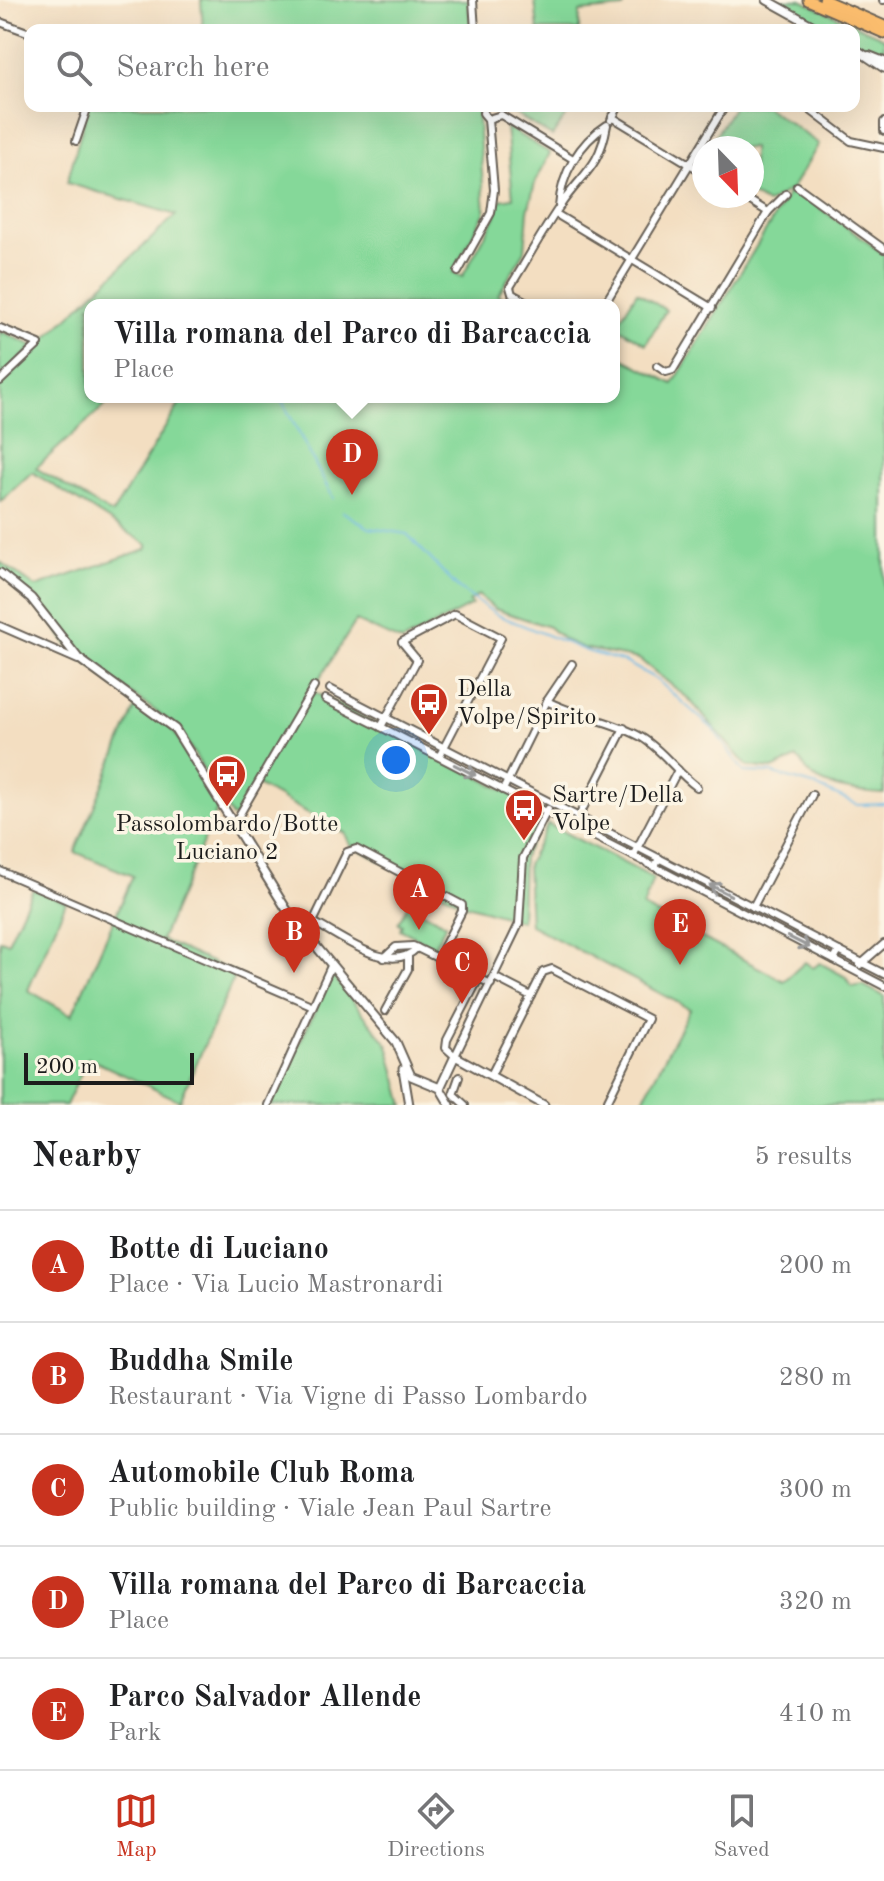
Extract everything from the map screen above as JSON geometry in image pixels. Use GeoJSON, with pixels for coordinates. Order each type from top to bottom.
{"type":"FeatureCollection","features":[{"type":"Feature","properties":{"kind":"main road"},"geometry":{"type":"LineString","coordinates":[[808,0],[884,33]]}},
{"type":"Feature","properties":{"kind":"main road"},"geometry":{"type":"LineString","coordinates":[[824,0],[884,26]]}},
{"type":"Feature","properties":{"kind":"street"},"geometry":{"type":"LineString","coordinates":[[473,0],[475,24]]}},
{"type":"Feature","properties":{"kind":"street"},"geometry":{"type":"LineString","coordinates":[[767,0],[810,24]]}},
{"type":"Feature","properties":{"kind":"street"},"geometry":{"type":"LineString","coordinates":[[0,22],[24,31]]}},
{"type":"Feature","properties":{"kind":"street"},"geometry":{"type":"LineString","coordinates":[[862,53],[884,61]]}},
{"type":"Feature","properties":{"kind":"street"},"geometry":{"type":"LineString","coordinates":[[862,53],[884,68]]}},
{"type":"Feature","properties":{"kind":"street"},"geometry":{"type":"LineString","coordinates":[[76,141],[86,112]]}},
{"type":"Feature","properties":{"kind":"street"},"geometry":{"type":"LineString","coordinates":[[458,272],[491,213],[493,200],[488,119],[483,112]]}},
{"type":"Feature","properties":{"kind":"street"},"geometry":{"type":"LineString","coordinates":[[557,210],[573,159],[607,125],[615,112]]}},
{"type":"Feature","properties":{"kind":"street"},"geometry":{"type":"LineString","coordinates":[[608,299],[721,112]]}},
{"type":"Feature","properties":{"kind":"street"},"geometry":{"type":"LineString","coordinates":[[813,112],[851,141],[884,148]]}},
{"type":"Feature","properties":{"kind":"street"},"geometry":{"type":"LineString","coordinates":[[488,119],[501,115],[573,159]]}},
{"type":"Feature","properties":{"kind":"street"},"geometry":{"type":"LineString","coordinates":[[612,117],[690,165]]}},
{"type":"Feature","properties":{"kind":"street"},"geometry":{"type":"LineString","coordinates":[[884,122],[884,131]]}},
{"type":"Feature","properties":{"kind":"street"},"geometry":{"type":"LineString","coordinates":[[521,299],[512,294],[510,287],[557,210],[579,186],[601,151],[607,125]]}},
{"type":"Feature","properties":{"kind":"street"},"geometry":{"type":"LineString","coordinates":[[587,143],[596,143],[601,151]]}},
{"type":"Feature","properties":{"kind":"street"},"geometry":{"type":"LineString","coordinates":[[565,179],[572,186],[579,186]]}},
{"type":"Feature","properties":{"kind":"street"},"geometry":{"type":"LineString","coordinates":[[797,186],[884,249]]}},
{"type":"Feature","properties":{"kind":"street"},"geometry":{"type":"LineString","coordinates":[[657,366],[666,372],[673,370],[768,212],[786,194]]}},
{"type":"Feature","properties":{"kind":"street"},"geometry":{"type":"LineString","coordinates":[[762,208],[768,212]]}},
{"type":"Feature","properties":{"kind":"street"},"geometry":{"type":"LineString","coordinates":[[557,210],[712,308]]}},
{"type":"Feature","properties":{"kind":"street"},"geometry":{"type":"LineString","coordinates":[[0,328],[39,344],[0,381]]}},
{"type":"Feature","properties":{"kind":"street"},"geometry":{"type":"LineString","coordinates":[[0,573],[29,595],[70,651],[84,664],[171,724],[189,747],[270,887],[302,931],[396,1042],[408,1073],[440,1088],[448,1103]]}},
{"type":"Feature","properties":{"kind":"street"},"geometry":{"type":"LineString","coordinates":[[381,727],[417,660],[400,640],[455,614],[501,638],[439,757]]}},
{"type":"Feature","properties":{"kind":"street"},"geometry":{"type":"LineString","coordinates":[[0,626],[84,664]]}},
{"type":"Feature","properties":{"kind":"street"},"geometry":{"type":"LineString","coordinates":[[503,790],[547,701],[572,664]]}},
{"type":"Feature","properties":{"kind":"street"},"geometry":{"type":"LineString","coordinates":[[234,824],[314,687]]}},
{"type":"Feature","properties":{"kind":"street"},"geometry":{"type":"LineString","coordinates":[[330,689],[884,974]]}},
{"type":"Feature","properties":{"kind":"street"},"geometry":{"type":"LineString","coordinates":[[325,699],[884,986]]}},
{"type":"Feature","properties":{"kind":"street"},"geometry":{"type":"LineString","coordinates":[[547,701],[573,714],[624,728],[656,747],[697,787]]}},
{"type":"Feature","properties":{"kind":"street"},"geometry":{"type":"LineString","coordinates":[[574,826],[624,728]]}},
{"type":"Feature","properties":{"kind":"street"},"geometry":{"type":"LineString","coordinates":[[633,856],[678,770]]}},
{"type":"Feature","properties":{"kind":"street"},"geometry":{"type":"LineString","coordinates":[[753,907],[812,795]]}},
{"type":"Feature","properties":{"kind":"street"},"geometry":{"type":"LineString","coordinates":[[440,1088],[521,921],[523,858],[551,803]]}},
{"type":"Feature","properties":{"kind":"street"},"geometry":{"type":"LineString","coordinates":[[302,931],[313,922],[334,887],[347,852],[353,849],[461,904],[463,910],[438,958]]}},
{"type":"Feature","properties":{"kind":"street"},"geometry":{"type":"LineString","coordinates":[[655,867],[659,858]]}},
{"type":"Feature","properties":{"kind":"street"},"geometry":{"type":"LineString","coordinates":[[0,871],[311,1005]]}},
{"type":"Feature","properties":{"kind":"street"},"geometry":{"type":"LineString","coordinates":[[313,922],[384,958],[394,960],[408,956],[417,948]]}},
{"type":"Feature","properties":{"kind":"street"},"geometry":{"type":"LineString","coordinates":[[857,972],[862,962],[884,944]]}},
{"type":"Feature","properties":{"kind":"street"},"geometry":{"type":"LineString","coordinates":[[384,958],[396,947],[417,948],[479,978],[531,996]]}},
{"type":"Feature","properties":{"kind":"street"},"geometry":{"type":"LineString","coordinates":[[834,960],[839,951]]}},
{"type":"Feature","properties":{"kind":"street"},"geometry":{"type":"LineString","coordinates":[[385,1011],[408,969],[408,956]]}},
{"type":"Feature","properties":{"kind":"street"},"geometry":{"type":"LineString","coordinates":[[268,1105],[331,966]]}},
{"type":"Feature","properties":{"kind":"street"},"geometry":{"type":"LineString","coordinates":[[491,1075],[544,971],[552,969],[646,1017],[648,1022],[608,1100]]}},
{"type":"Feature","properties":{"kind":"street"},"geometry":{"type":"LineString","coordinates":[[479,978],[446,1043],[455,1056],[545,1105]]}},
{"type":"Feature","properties":{"kind":"street"},"geometry":{"type":"LineString","coordinates":[[401,1055],[409,1103]]}},
{"type":"Feature","properties":{"kind":"street"},"geometry":{"type":"LineString","coordinates":[[459,1077],[453,1094],[465,1105]]}},
{"type":"Feature","properties":{"kind":"street"},"geometry":{"type":"LineString","coordinates":[[409,1103],[413,1090],[427,1083]]}},
{"type":"Feature","properties":{"kind":"green space"},"geometry":{"type":"Polygon","coordinates":[[[201,0],[468,0],[470,24],[203,24],[201,0]]]}},
{"type":"Feature","properties":{"kind":"green space"},"geometry":{"type":"Polygon","coordinates":[[[535,0],[626,2],[623,8],[580,12],[579,24],[537,24],[535,0]]]}},
{"type":"Feature","properties":{"kind":"green space"},"geometry":{"type":"Polygon","coordinates":[[[775,0],[801,0],[853,24],[820,24],[775,0]]]}},
{"type":"Feature","properties":{"kind":"green space"},"geometry":{"type":"Polygon","coordinates":[[[860,27],[884,38],[884,55],[860,45],[860,27]]]}},
{"type":"Feature","properties":{"kind":"green space"},"geometry":{"type":"Polygon","coordinates":[[[86,112],[477,112],[485,212],[453,272],[462,277],[495,217],[500,200],[513,198],[506,127],[550,153],[535,183],[528,211],[525,251],[498,295],[506,299],[87,299],[176,215],[67,183],[86,112]]]}},
{"type":"Feature","properties":{"kind":"green space"},"geometry":{"type":"Polygon","coordinates":[[[511,112],[569,112],[552,136],[511,112]]]}},
{"type":"Feature","properties":{"kind":"green space"},"geometry":{"type":"Polygon","coordinates":[[[730,112],[774,112],[819,144],[792,188],[884,254],[884,721],[881,727],[884,729],[884,794],[824,783],[809,773],[797,758],[772,769],[747,766],[689,699],[639,659],[583,648],[564,640],[549,627],[495,609],[478,595],[469,602],[472,605],[402,642],[356,621],[312,691],[546,812],[523,858],[521,921],[464,904],[350,845],[345,833],[255,784],[235,817],[232,817],[178,727],[69,647],[35,597],[0,571],[0,562],[36,587],[146,549],[148,545],[32,472],[0,502],[0,382],[84,302],[84,403],[107,403],[36,468],[112,514],[180,403],[620,403],[620,357],[673,384],[791,189],[767,204],[764,202],[764,136],[715,136],[730,112]]]}},
{"type":"Feature","properties":{"kind":"green space"},"geometry":{"type":"Polygon","coordinates":[[[637,292],[666,310],[646,344],[620,328],[620,320],[637,292]]]}},
{"type":"Feature","properties":{"kind":"green space"},"geometry":{"type":"Polygon","coordinates":[[[0,331],[34,346],[0,378],[0,331]]]}},
{"type":"Feature","properties":{"kind":"green space"},"geometry":{"type":"Polygon","coordinates":[[[137,703],[172,729],[200,773],[198,780],[204,779],[219,805],[161,940],[236,973],[180,1101],[88,1058],[66,1105],[0,1105],[0,940],[8,942],[33,889],[66,902],[28,990],[72,1015],[133,876],[75,852],[137,703]]]}},
{"type":"Feature","properties":{"kind":"green space"},"geometry":{"type":"Polygon","coordinates":[[[548,824],[653,878],[643,907],[784,981],[805,962],[813,968],[820,963],[846,977],[852,987],[863,985],[884,996],[884,1105],[640,1105],[690,1009],[530,925],[527,865],[548,824]]]}},
{"type":"Feature","properties":{"kind":"green space"},"geometry":{"type":"Polygon","coordinates":[[[408,904],[446,924],[434,947],[400,929],[402,925],[398,923],[408,904]]]}},
{"type":"Feature","properties":{"kind":"green space"},"geometry":{"type":"Polygon","coordinates":[[[332,975],[388,1045],[404,1105],[270,1105],[332,975]]]}},
{"type":"Feature","properties":{"kind":"waterway"},"geometry":{"type":"LineString","coordinates":[[283,403],[333,498]]}},
{"type":"Feature","properties":{"kind":"waterway"},"geometry":{"type":"LineString","coordinates":[[343,512],[369,528],[407,534],[458,588],[497,615],[589,652],[625,662],[656,679],[713,729],[744,772],[771,773],[813,785],[858,805],[884,804]]}},
{"type":"Feature","properties":{"kind":"place","name":"Villa romana del Parco di Barcaccia"},"geometry":{"type":"Point","coordinates":[352,495]}},
{"type":"Feature","properties":{"kind":"place","name":"Della Volpe/Spirito"},"geometry":{"type":"Point","coordinates":[429,736]}},
{"type":"Feature","properties":{"kind":"place","name":"Passolombardo/Botte Luciano 2"},"geometry":{"type":"Point","coordinates":[227,808]}},
{"type":"Feature","properties":{"kind":"place","name":"Sartre/Della Volpe"},"geometry":{"type":"Point","coordinates":[524,842]}},
{"type":"Feature","properties":{"kind":"place","name":"Botte di Luciano"},"geometry":{"type":"Point","coordinates":[419,930]}},
{"type":"Feature","properties":{"kind":"place","name":"Parco Salvador Allende"},"geometry":{"type":"Point","coordinates":[680,965]}},
{"type":"Feature","properties":{"kind":"place","name":"Buddha Smile"},"geometry":{"type":"Point","coordinates":[294,973]}},
{"type":"Feature","properties":{"kind":"place","name":"Automobile Club Roma"},"geometry":{"type":"Point","coordinates":[462,1004]}}]}
